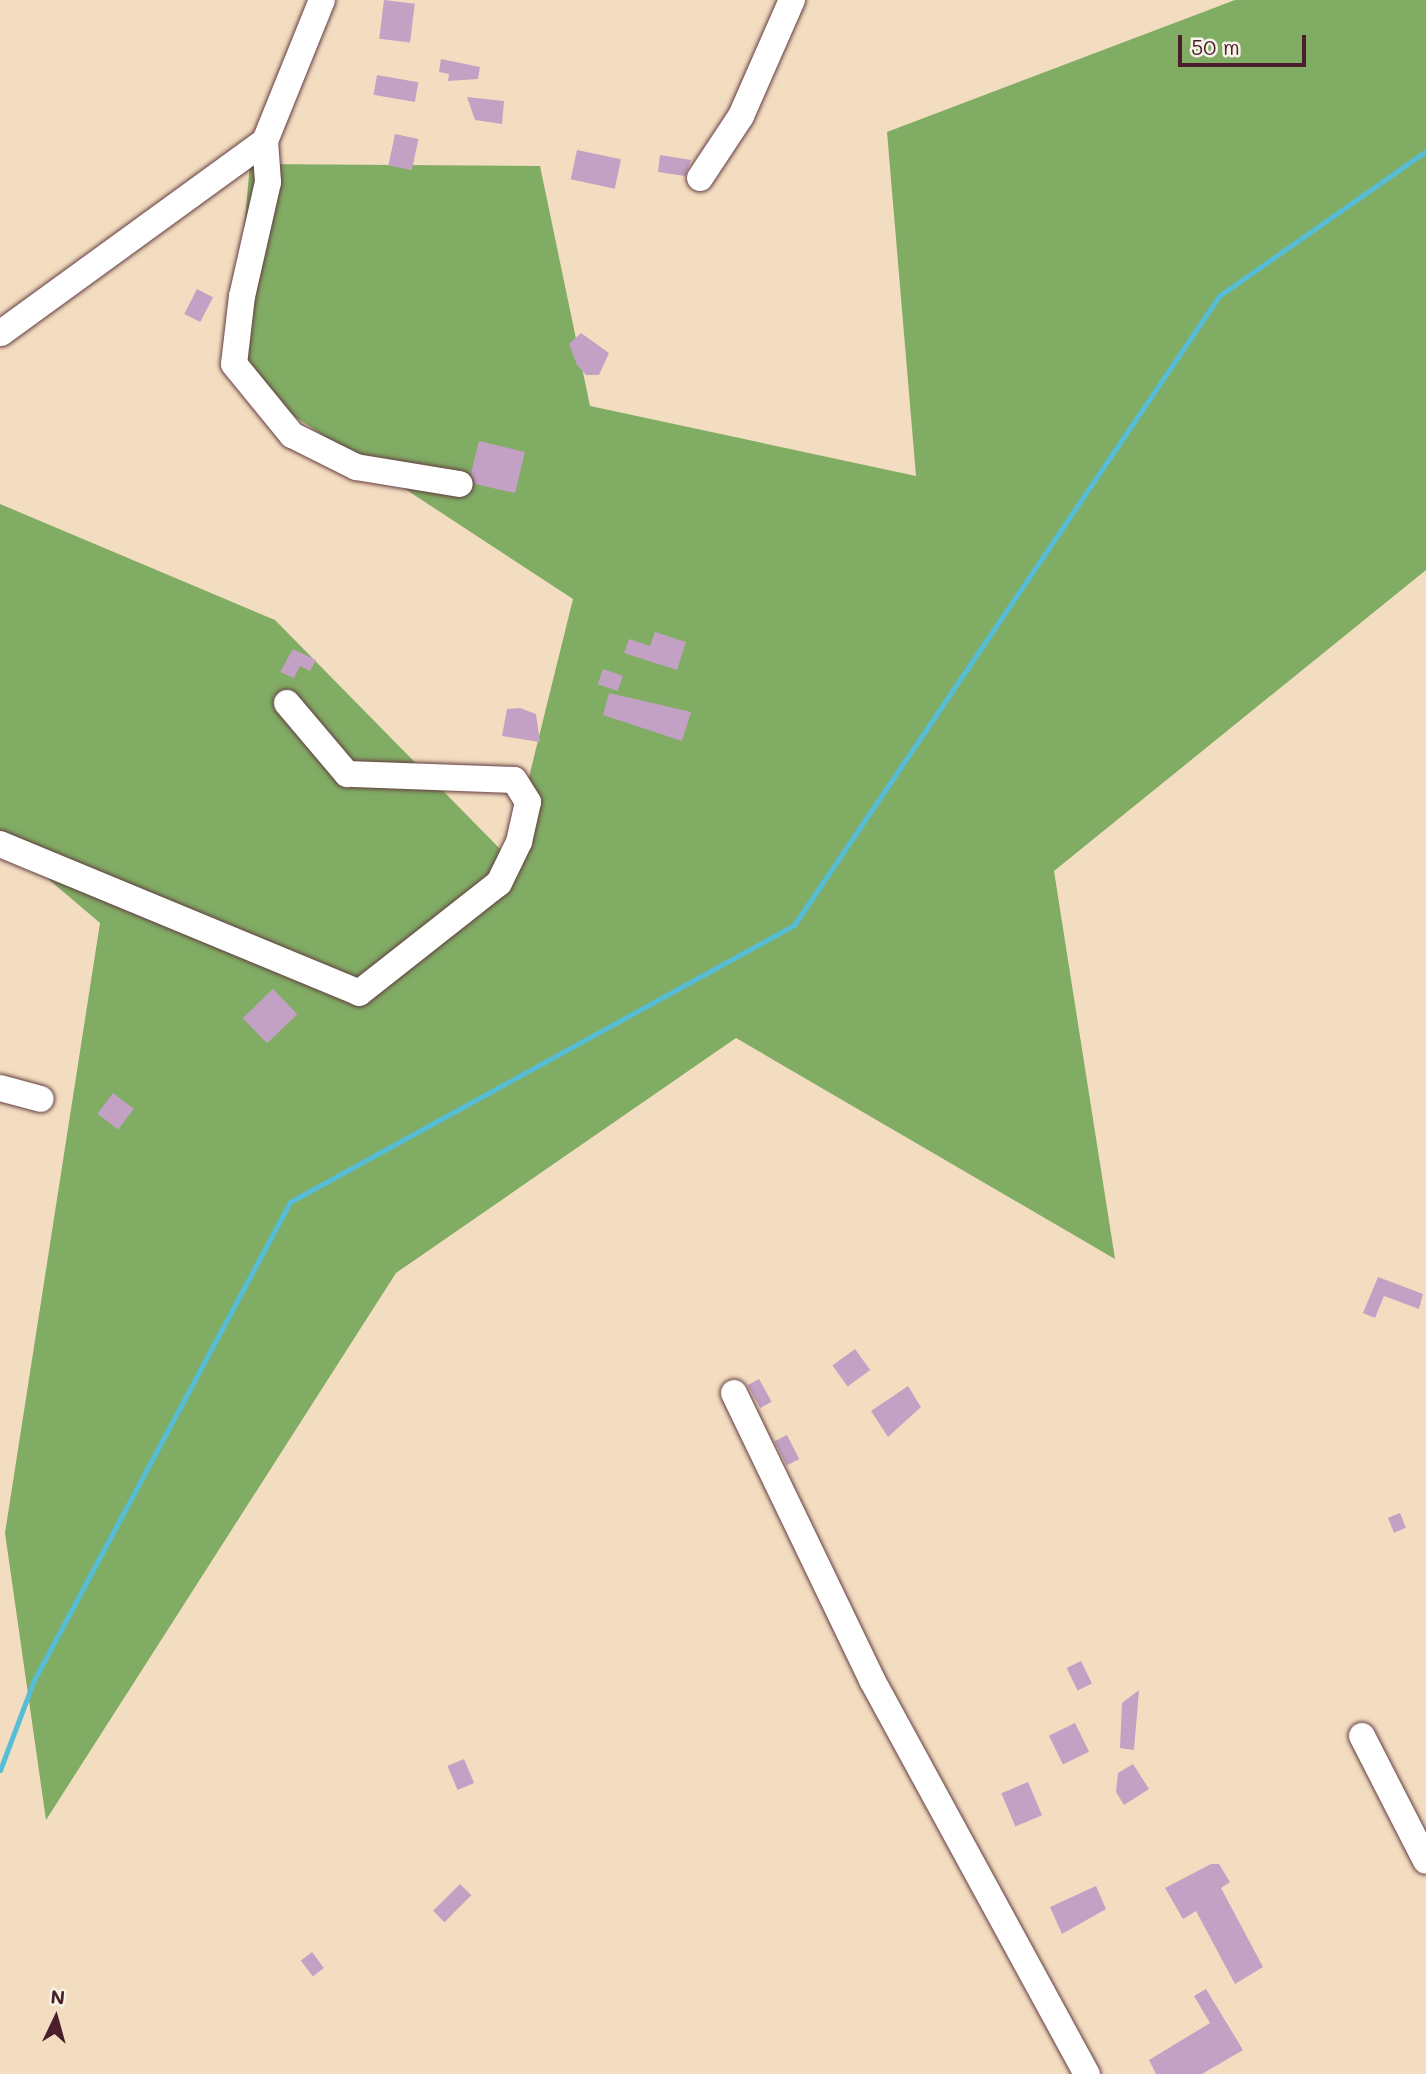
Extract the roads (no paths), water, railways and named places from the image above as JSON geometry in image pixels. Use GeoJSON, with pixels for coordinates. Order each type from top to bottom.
{"type":"FeatureCollection","features":[{"type":"Feature","properties":{"kind":"street"},"geometry":{"type":"LineString","coordinates":[[322,0],[265,141],[268,182],[242,296],[234,364],[292,435],[356,467],[460,484]]}},
{"type":"Feature","properties":{"kind":"street"},"geometry":{"type":"LineString","coordinates":[[700,178],[741,116],[792,0]]}},
{"type":"Feature","properties":{"kind":"street"},"geometry":{"type":"LineString","coordinates":[[1,333],[265,141]]}},
{"type":"Feature","properties":{"kind":"street"},"geometry":{"type":"LineString","coordinates":[[0,845],[359,993],[499,883],[519,842],[528,802],[514,780],[346,774],[287,703]]}},
{"type":"Feature","properties":{"kind":"street"},"geometry":{"type":"LineString","coordinates":[[0,1088],[41,1099]]}},
{"type":"Feature","properties":{"kind":"street"},"geometry":{"type":"LineString","coordinates":[[734,1393],[872,1680],[1087,2074]]}},
{"type":"Feature","properties":{"kind":"street"},"geometry":{"type":"LineString","coordinates":[[1362,1736],[1426,1861]]}},
{"type":"Feature","properties":{"kind":"waterway"},"geometry":{"type":"LineString","coordinates":[[0,1770],[34,1680],[290,1202],[794,925],[1219,296],[1426,151]]}}]}
